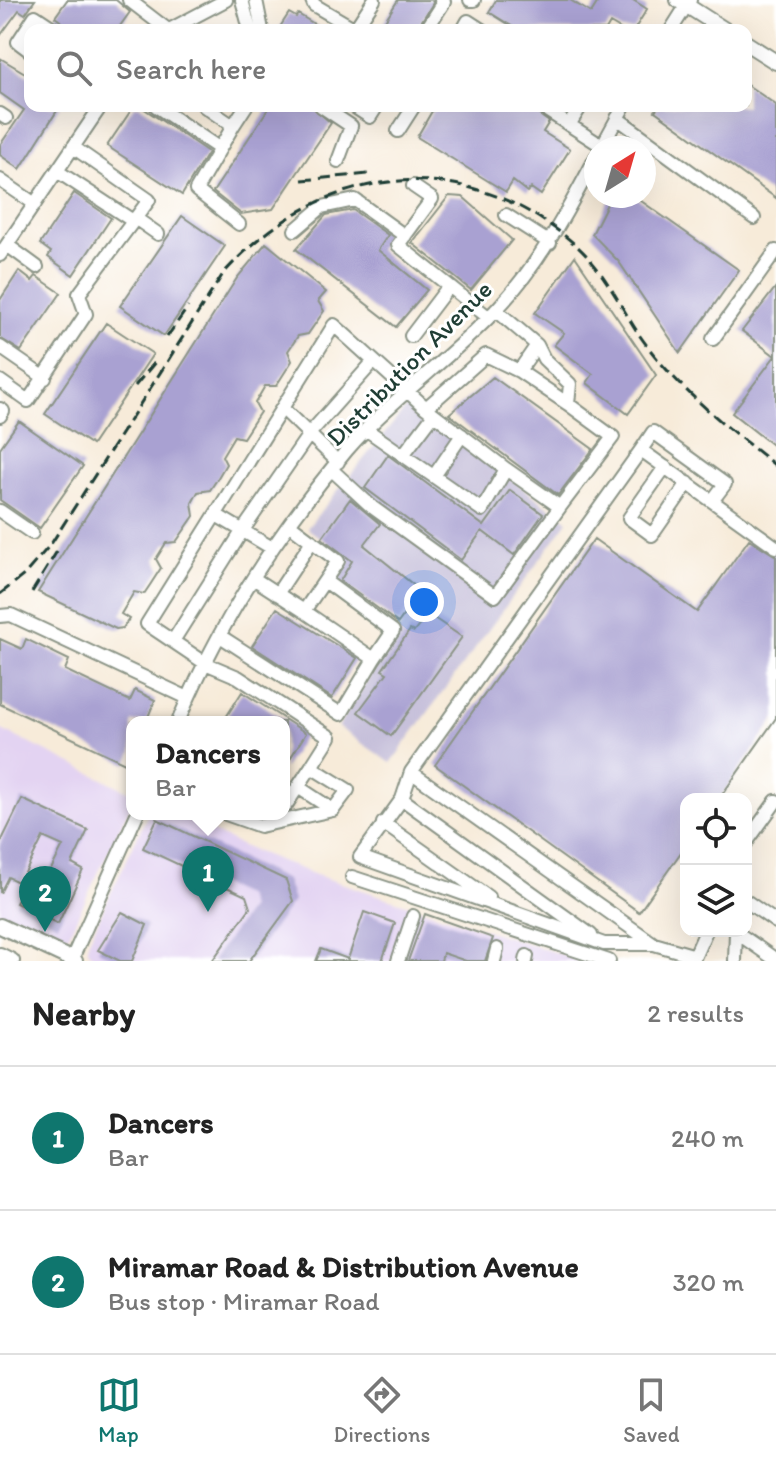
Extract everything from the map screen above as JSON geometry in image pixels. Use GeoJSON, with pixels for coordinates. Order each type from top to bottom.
{"type":"FeatureCollection","features":[{"type":"Feature","properties":{"kind":"main road"},"geometry":{"type":"LineString","coordinates":[[685,2],[716,24]]}},
{"type":"Feature","properties":{"kind":"main road"},"geometry":{"type":"LineString","coordinates":[[752,47],[776,62]]}},
{"type":"Feature","properties":{"kind":"main road"},"geometry":{"type":"LineString","coordinates":[[0,926],[73,961]]}},
{"type":"Feature","properties":{"kind":"main road"},"geometry":{"type":"LineString","coordinates":[[0,955],[12,961]]}},
{"type":"Feature","properties":{"kind":"street"},"geometry":{"type":"LineString","coordinates":[[129,0],[160,24]]}},
{"type":"Feature","properties":{"kind":"street"},"geometry":{"type":"LineString","coordinates":[[242,0],[248,24]]}},
{"type":"Feature","properties":{"kind":"street"},"geometry":{"type":"LineString","coordinates":[[256,0],[261,24]]}},
{"type":"Feature","properties":{"kind":"street"},"geometry":{"type":"LineString","coordinates":[[312,0],[346,24]]}},
{"type":"Feature","properties":{"kind":"street"},"geometry":{"type":"LineString","coordinates":[[329,14],[337,0]]}},
{"type":"Feature","properties":{"kind":"street"},"geometry":{"type":"LineString","coordinates":[[358,24],[374,0]]}},
{"type":"Feature","properties":{"kind":"street"},"geometry":{"type":"LineString","coordinates":[[430,24],[444,2],[441,0]]}},
{"type":"Feature","properties":{"kind":"street"},"geometry":{"type":"LineString","coordinates":[[178,24],[217,1]]}},
{"type":"Feature","properties":{"kind":"street"},"geometry":{"type":"LineString","coordinates":[[674,24],[685,2]]}},
{"type":"Feature","properties":{"kind":"street"},"geometry":{"type":"LineString","coordinates":[[30,24],[35,16],[47,24]]}},
{"type":"Feature","properties":{"kind":"street"},"geometry":{"type":"LineString","coordinates":[[37,267],[3,250],[97,112]]}},
{"type":"Feature","properties":{"kind":"street"},"geometry":{"type":"LineString","coordinates":[[165,112],[220,149]]}},
{"type":"Feature","properties":{"kind":"street"},"geometry":{"type":"LineString","coordinates":[[213,112],[233,126]]}},
{"type":"Feature","properties":{"kind":"street"},"geometry":{"type":"LineString","coordinates":[[239,224],[196,190],[242,112]]}},
{"type":"Feature","properties":{"kind":"street"},"geometry":{"type":"LineString","coordinates":[[330,112],[351,126],[338,161]]}},
{"type":"Feature","properties":{"kind":"street"},"geometry":{"type":"LineString","coordinates":[[398,131],[410,112]]}},
{"type":"Feature","properties":{"kind":"street"},"geometry":{"type":"LineString","coordinates":[[549,112],[584,137]]}},
{"type":"Feature","properties":{"kind":"street"},"geometry":{"type":"LineString","coordinates":[[569,125],[577,112]]}},
{"type":"Feature","properties":{"kind":"street"},"geometry":{"type":"LineString","coordinates":[[621,112],[754,218]]}},
{"type":"Feature","properties":{"kind":"street","name":"Distribution Avenue"},"geometry":{"type":"LineString","coordinates":[[608,136],[621,112]]}},
{"type":"Feature","properties":{"kind":"street"},"geometry":{"type":"LineString","coordinates":[[0,381],[28,401],[86,314],[79,294],[149,200],[73,147]]}},
{"type":"Feature","properties":{"kind":"street"},"geometry":{"type":"LineString","coordinates":[[57,171],[158,234]]}},
{"type":"Feature","properties":{"kind":"street"},"geometry":{"type":"LineString","coordinates":[[0,180],[35,204]]}},
{"type":"Feature","properties":{"kind":"street","name":"Distribution Avenue"},"geometry":{"type":"LineString","coordinates":[[180,716],[205,663],[272,548],[367,430],[492,314],[550,243],[584,180]]}},
{"type":"Feature","properties":{"kind":"street"},"geometry":{"type":"LineString","coordinates":[[413,186],[432,199],[398,245],[449,286],[537,345],[544,359],[570,384],[568,404]]}},
{"type":"Feature","properties":{"kind":"street"},"geometry":{"type":"LineString","coordinates":[[295,230],[322,207],[355,200],[405,236]]}},
{"type":"Feature","properties":{"kind":"street"},"geometry":{"type":"LineString","coordinates":[[506,215],[550,243]]}},
{"type":"Feature","properties":{"kind":"street"},"geometry":{"type":"LineString","coordinates":[[713,339],[776,251]]}},
{"type":"Feature","properties":{"kind":"street"},"geometry":{"type":"LineString","coordinates":[[411,336],[449,286]]}},
{"type":"Feature","properties":{"kind":"street"},"geometry":{"type":"LineString","coordinates":[[290,799],[330,737],[238,677],[205,663],[147,624],[334,325],[430,411],[560,507]]}},
{"type":"Feature","properties":{"kind":"street"},"geometry":{"type":"LineString","coordinates":[[519,371],[537,345]]}},
{"type":"Feature","properties":{"kind":"street"},"geometry":{"type":"LineString","coordinates":[[0,347],[45,378]]}},
{"type":"Feature","properties":{"kind":"street"},"geometry":{"type":"LineString","coordinates":[[283,409],[310,433],[372,507],[495,596],[613,437],[519,371],[486,355],[430,411],[403,455]]}},
{"type":"Feature","properties":{"kind":"street"},"geometry":{"type":"LineString","coordinates":[[173,641],[243,530],[310,433],[374,361]]}},
{"type":"Feature","properties":{"kind":"street"},"geometry":{"type":"LineString","coordinates":[[0,409],[3,411],[0,416]]}},
{"type":"Feature","properties":{"kind":"street"},"geometry":{"type":"LineString","coordinates":[[367,430],[482,510],[506,469]]}},
{"type":"Feature","properties":{"kind":"street"},"geometry":{"type":"LineString","coordinates":[[654,944],[604,944],[360,857],[402,799],[411,772],[653,432],[725,484],[712,501]]}},
{"type":"Feature","properties":{"kind":"street"},"geometry":{"type":"LineString","coordinates":[[434,476],[462,435]]}},
{"type":"Feature","properties":{"kind":"street"},"geometry":{"type":"LineString","coordinates":[[641,450],[776,547]]}},
{"type":"Feature","properties":{"kind":"street"},"geometry":{"type":"LineString","coordinates":[[665,467],[629,518],[652,535],[688,483]]}},
{"type":"Feature","properties":{"kind":"street"},"geometry":{"type":"LineString","coordinates":[[0,511],[32,533]]}},
{"type":"Feature","properties":{"kind":"street"},"geometry":{"type":"LineString","coordinates":[[216,515],[272,548]]}},
{"type":"Feature","properties":{"kind":"street"},"geometry":{"type":"LineString","coordinates":[[290,525],[338,561],[304,611]]}},
{"type":"Feature","properties":{"kind":"street"},"geometry":{"type":"LineString","coordinates":[[277,594],[312,541]]}},
{"type":"Feature","properties":{"kind":"street"},"geometry":{"type":"LineString","coordinates":[[253,578],[374,659]]}},
{"type":"Feature","properties":{"kind":"street"},"geometry":{"type":"LineString","coordinates":[[220,636],[341,714],[393,631],[325,581]]}},
{"type":"Feature","properties":{"kind":"street"},"geometry":{"type":"LineString","coordinates":[[0,616],[11,615],[188,698]]}},
{"type":"Feature","properties":{"kind":"street"},"geometry":{"type":"LineString","coordinates":[[290,815],[333,810],[348,790],[311,767]]}},
{"type":"Feature","properties":{"kind":"street"},"geometry":{"type":"LineString","coordinates":[[411,772],[654,944],[692,958],[703,937]]}},
{"type":"Feature","properties":{"kind":"street"},"geometry":{"type":"LineString","coordinates":[[298,787],[333,810]]}},
{"type":"Feature","properties":{"kind":"street"},"geometry":{"type":"LineString","coordinates":[[402,799],[604,944]]}},
{"type":"Feature","properties":{"kind":"street"},"geometry":{"type":"LineString","coordinates":[[752,835],[776,801]]}},
{"type":"Feature","properties":{"kind":"street"},"geometry":{"type":"LineString","coordinates":[[73,961],[134,820]]}},
{"type":"Feature","properties":{"kind":"street"},"geometry":{"type":"LineString","coordinates":[[243,820],[260,826],[272,820]]}},
{"type":"Feature","properties":{"kind":"street"},"geometry":{"type":"LineString","coordinates":[[383,823],[500,906]]}},
{"type":"Feature","properties":{"kind":"street"},"geometry":{"type":"LineString","coordinates":[[352,877],[609,961]]}},
{"type":"Feature","properties":{"kind":"street"},"geometry":{"type":"LineString","coordinates":[[752,905],[776,922]]}},
{"type":"Feature","properties":{"kind":"street"},"geometry":{"type":"LineString","coordinates":[[398,961],[413,916]]}},
{"type":"Feature","properties":{"kind":"street"},"geometry":{"type":"LineString","coordinates":[[735,961],[736,937]]}},
{"type":"Feature","properties":{"kind":"street"},"geometry":{"type":"LineString","coordinates":[[744,937],[776,960]]}},
{"type":"Feature","properties":{"kind":"street"},"geometry":{"type":"LineString","coordinates":[[768,961],[776,960]]}},
{"type":"Feature","properties":{"kind":"shaded area"},"geometry":{"type":"Polygon","coordinates":[[[409,404],[568,521],[391,763],[338,727],[402,626],[335,577],[348,558],[307,528],[409,404]]]}},
{"type":"Feature","properties":{"kind":"shaded area"},"geometry":{"type":"Polygon","coordinates":[[[0,729],[126,790],[126,815],[69,934],[57,941],[0,914],[0,729]]]}},
{"type":"Feature","properties":{"kind":"shaded area"},"geometry":{"type":"Polygon","coordinates":[[[145,820],[188,820],[242,846],[316,875],[582,961],[96,961],[88,950],[88,942],[145,820]]]}},
{"type":"Feature","properties":{"kind":"building"},"geometry":{"type":"Polygon","coordinates":[[[0,0],[35,0],[25,14],[19,10],[0,36],[0,0]]]}},
{"type":"Feature","properties":{"kind":"building"},"geometry":{"type":"Polygon","coordinates":[[[67,0],[116,0],[130,12],[121,24],[65,24],[55,17],[67,0]]]}},
{"type":"Feature","properties":{"kind":"building"},"geometry":{"type":"Polygon","coordinates":[[[398,0],[432,0],[420,24],[383,24],[398,0]]]}},
{"type":"Feature","properties":{"kind":"building"},"geometry":{"type":"Polygon","coordinates":[[[496,0],[570,0],[591,13],[599,0],[633,0],[647,9],[638,24],[508,24],[489,12],[496,0]]]}},
{"type":"Feature","properties":{"kind":"building"},"geometry":{"type":"Polygon","coordinates":[[[289,13],[296,17],[298,14],[314,24],[282,24],[289,13]]]}},
{"type":"Feature","properties":{"kind":"building"},"geometry":{"type":"Polygon","coordinates":[[[0,58],[24,72],[24,110],[0,93],[0,58]]]}},
{"type":"Feature","properties":{"kind":"building"},"geometry":{"type":"Polygon","coordinates":[[[752,88],[776,105],[776,198],[656,112],[752,112],[752,88]]]}},
{"type":"Feature","properties":{"kind":"building"},"geometry":{"type":"Polygon","coordinates":[[[24,110],[56,112],[20,169],[0,155],[0,145],[24,110]]]}},
{"type":"Feature","properties":{"kind":"building"},"geometry":{"type":"Polygon","coordinates":[[[130,112],[149,112],[208,152],[182,195],[107,146],[130,112]]]}},
{"type":"Feature","properties":{"kind":"building"},"geometry":{"type":"Polygon","coordinates":[[[266,112],[318,112],[331,123],[273,209],[241,214],[213,192],[266,112]]]}},
{"type":"Feature","properties":{"kind":"building"},"geometry":{"type":"Polygon","coordinates":[[[432,112],[535,112],[549,122],[543,132],[570,149],[541,195],[531,188],[527,192],[513,181],[506,192],[417,137],[432,112]]]}},
{"type":"Feature","properties":{"kind":"building"},"geometry":{"type":"Polygon","coordinates":[[[74,193],[111,218],[73,275],[48,257],[51,252],[40,244],[74,193]]]}},
{"type":"Feature","properties":{"kind":"building"},"geometry":{"type":"Polygon","coordinates":[[[449,196],[463,197],[512,240],[471,290],[412,243],[449,196]]]}},
{"type":"Feature","properties":{"kind":"building"},"geometry":{"type":"Polygon","coordinates":[[[605,208],[651,208],[739,270],[680,353],[619,262],[592,234],[605,208]]]}},
{"type":"Feature","properties":{"kind":"building"},"geometry":{"type":"Polygon","coordinates":[[[353,210],[388,235],[378,250],[427,290],[396,327],[296,249],[326,215],[353,210]]]}},
{"type":"Feature","properties":{"kind":"building"},"geometry":{"type":"Polygon","coordinates":[[[182,216],[225,246],[164,336],[120,306],[182,216]]]}},
{"type":"Feature","properties":{"kind":"building"},"geometry":{"type":"Polygon","coordinates":[[[266,243],[326,292],[318,301],[324,311],[308,334],[298,336],[288,351],[292,361],[276,386],[265,386],[255,403],[260,412],[243,438],[234,436],[222,456],[226,464],[210,490],[198,492],[192,503],[194,516],[176,542],[166,543],[156,559],[161,568],[144,594],[134,592],[121,614],[129,619],[123,628],[116,629],[38,592],[237,278],[266,243]]]}},
{"type":"Feature","properties":{"kind":"building"},"geometry":{"type":"Polygon","coordinates":[[[575,256],[656,375],[628,414],[587,383],[593,374],[554,345],[564,333],[535,313],[575,256]]]}},
{"type":"Feature","properties":{"kind":"building"},"geometry":{"type":"Polygon","coordinates":[[[19,271],[32,281],[36,276],[61,293],[21,351],[0,338],[0,300],[19,271]]]}},
{"type":"Feature","properties":{"kind":"building"},"geometry":{"type":"Polygon","coordinates":[[[776,287],[776,448],[732,413],[775,356],[742,331],[776,287]]]}},
{"type":"Feature","properties":{"kind":"building"},"geometry":{"type":"Polygon","coordinates":[[[106,323],[153,354],[92,445],[45,414],[106,323]]]}},
{"type":"Feature","properties":{"kind":"building"},"geometry":{"type":"Polygon","coordinates":[[[493,377],[593,449],[558,495],[449,414],[493,377]]]}},
{"type":"Feature","properties":{"kind":"building"},"geometry":{"type":"Polygon","coordinates":[[[19,421],[83,466],[40,528],[0,500],[0,448],[19,421]]]}},
{"type":"Feature","properties":{"kind":"building"},"geometry":{"type":"Polygon","coordinates":[[[388,455],[484,526],[510,490],[543,514],[514,555],[482,531],[461,560],[365,488],[388,455]]]}},
{"type":"Feature","properties":{"kind":"building"},"geometry":{"type":"Polygon","coordinates":[[[350,499],[380,524],[364,545],[421,591],[398,623],[340,581],[352,561],[322,538],[350,499]]]}},
{"type":"Feature","properties":{"kind":"building"},"geometry":{"type":"Polygon","coordinates":[[[594,539],[697,612],[749,539],[776,556],[776,718],[723,793],[680,793],[680,854],[639,912],[435,765],[594,539]]]}},
{"type":"Feature","properties":{"kind":"building"},"geometry":{"type":"Polygon","coordinates":[[[277,608],[357,658],[332,698],[252,646],[277,608]]]}},
{"type":"Feature","properties":{"kind":"building"},"geometry":{"type":"Polygon","coordinates":[[[428,614],[462,637],[391,736],[358,712],[387,673],[382,670],[410,630],[414,632],[428,614]]]}},
{"type":"Feature","properties":{"kind":"building"},"geometry":{"type":"Polygon","coordinates":[[[0,639],[22,649],[26,639],[69,660],[65,670],[130,701],[135,690],[155,700],[148,716],[126,716],[126,764],[0,704],[0,639]]]}},
{"type":"Feature","properties":{"kind":"building"},"geometry":{"type":"Polygon","coordinates":[[[242,692],[279,716],[227,716],[242,692]]]}},
{"type":"Feature","properties":{"kind":"building"},"geometry":{"type":"Polygon","coordinates":[[[290,723],[306,733],[290,758],[290,723]]]}},
{"type":"Feature","properties":{"kind":"building"},"geometry":{"type":"Polygon","coordinates":[[[22,799],[88,830],[72,864],[83,870],[58,924],[16,903],[25,886],[39,893],[63,846],[43,837],[20,883],[8,877],[0,893],[0,844],[22,799]]]}},
{"type":"Feature","properties":{"kind":"building"},"geometry":{"type":"Polygon","coordinates":[[[159,820],[286,880],[293,901],[249,961],[212,961],[250,908],[246,896],[143,848],[159,820]]]}},
{"type":"Feature","properties":{"kind":"building"},"geometry":{"type":"Polygon","coordinates":[[[122,912],[147,925],[132,961],[120,961],[98,950],[122,912]]]}},
{"type":"Feature","properties":{"kind":"building"},"geometry":{"type":"Polygon","coordinates":[[[364,912],[395,923],[382,961],[316,961],[321,949],[348,959],[364,912]]]}},
{"type":"Feature","properties":{"kind":"building"},"geometry":{"type":"Polygon","coordinates":[[[425,914],[493,938],[485,961],[466,961],[443,953],[441,961],[408,961],[425,914]]]}},
{"type":"Feature","properties":{"kind":"railway"},"geometry":{"type":"LineString","coordinates":[[302,180],[369,174]]}},
{"type":"Feature","properties":{"kind":"railway"},"geometry":{"type":"LineString","coordinates":[[0,594],[24,575],[51,544],[223,274],[262,237],[304,209],[348,190],[394,181],[441,182],[488,193],[534,215],[578,247],[596,267],[640,336],[670,373],[703,406],[776,466]]}},
{"type":"Feature","properties":{"kind":"railway"},"geometry":{"type":"LineString","coordinates":[[167,337],[188,307]]}},
{"type":"Feature","properties":{"kind":"railway"},"geometry":{"type":"LineString","coordinates":[[135,386],[156,361]]}},
{"type":"Feature","properties":{"kind":"railway"},"geometry":{"type":"LineString","coordinates":[[32,592],[59,548]]}},
{"type":"Feature","properties":{"kind":"place","name":"Dancers"},"geometry":{"type":"Point","coordinates":[208,912]}},
{"type":"Feature","properties":{"kind":"place","name":"Miramar Road & Distribution Avenue"},"geometry":{"type":"Point","coordinates":[45,932]}}]}
